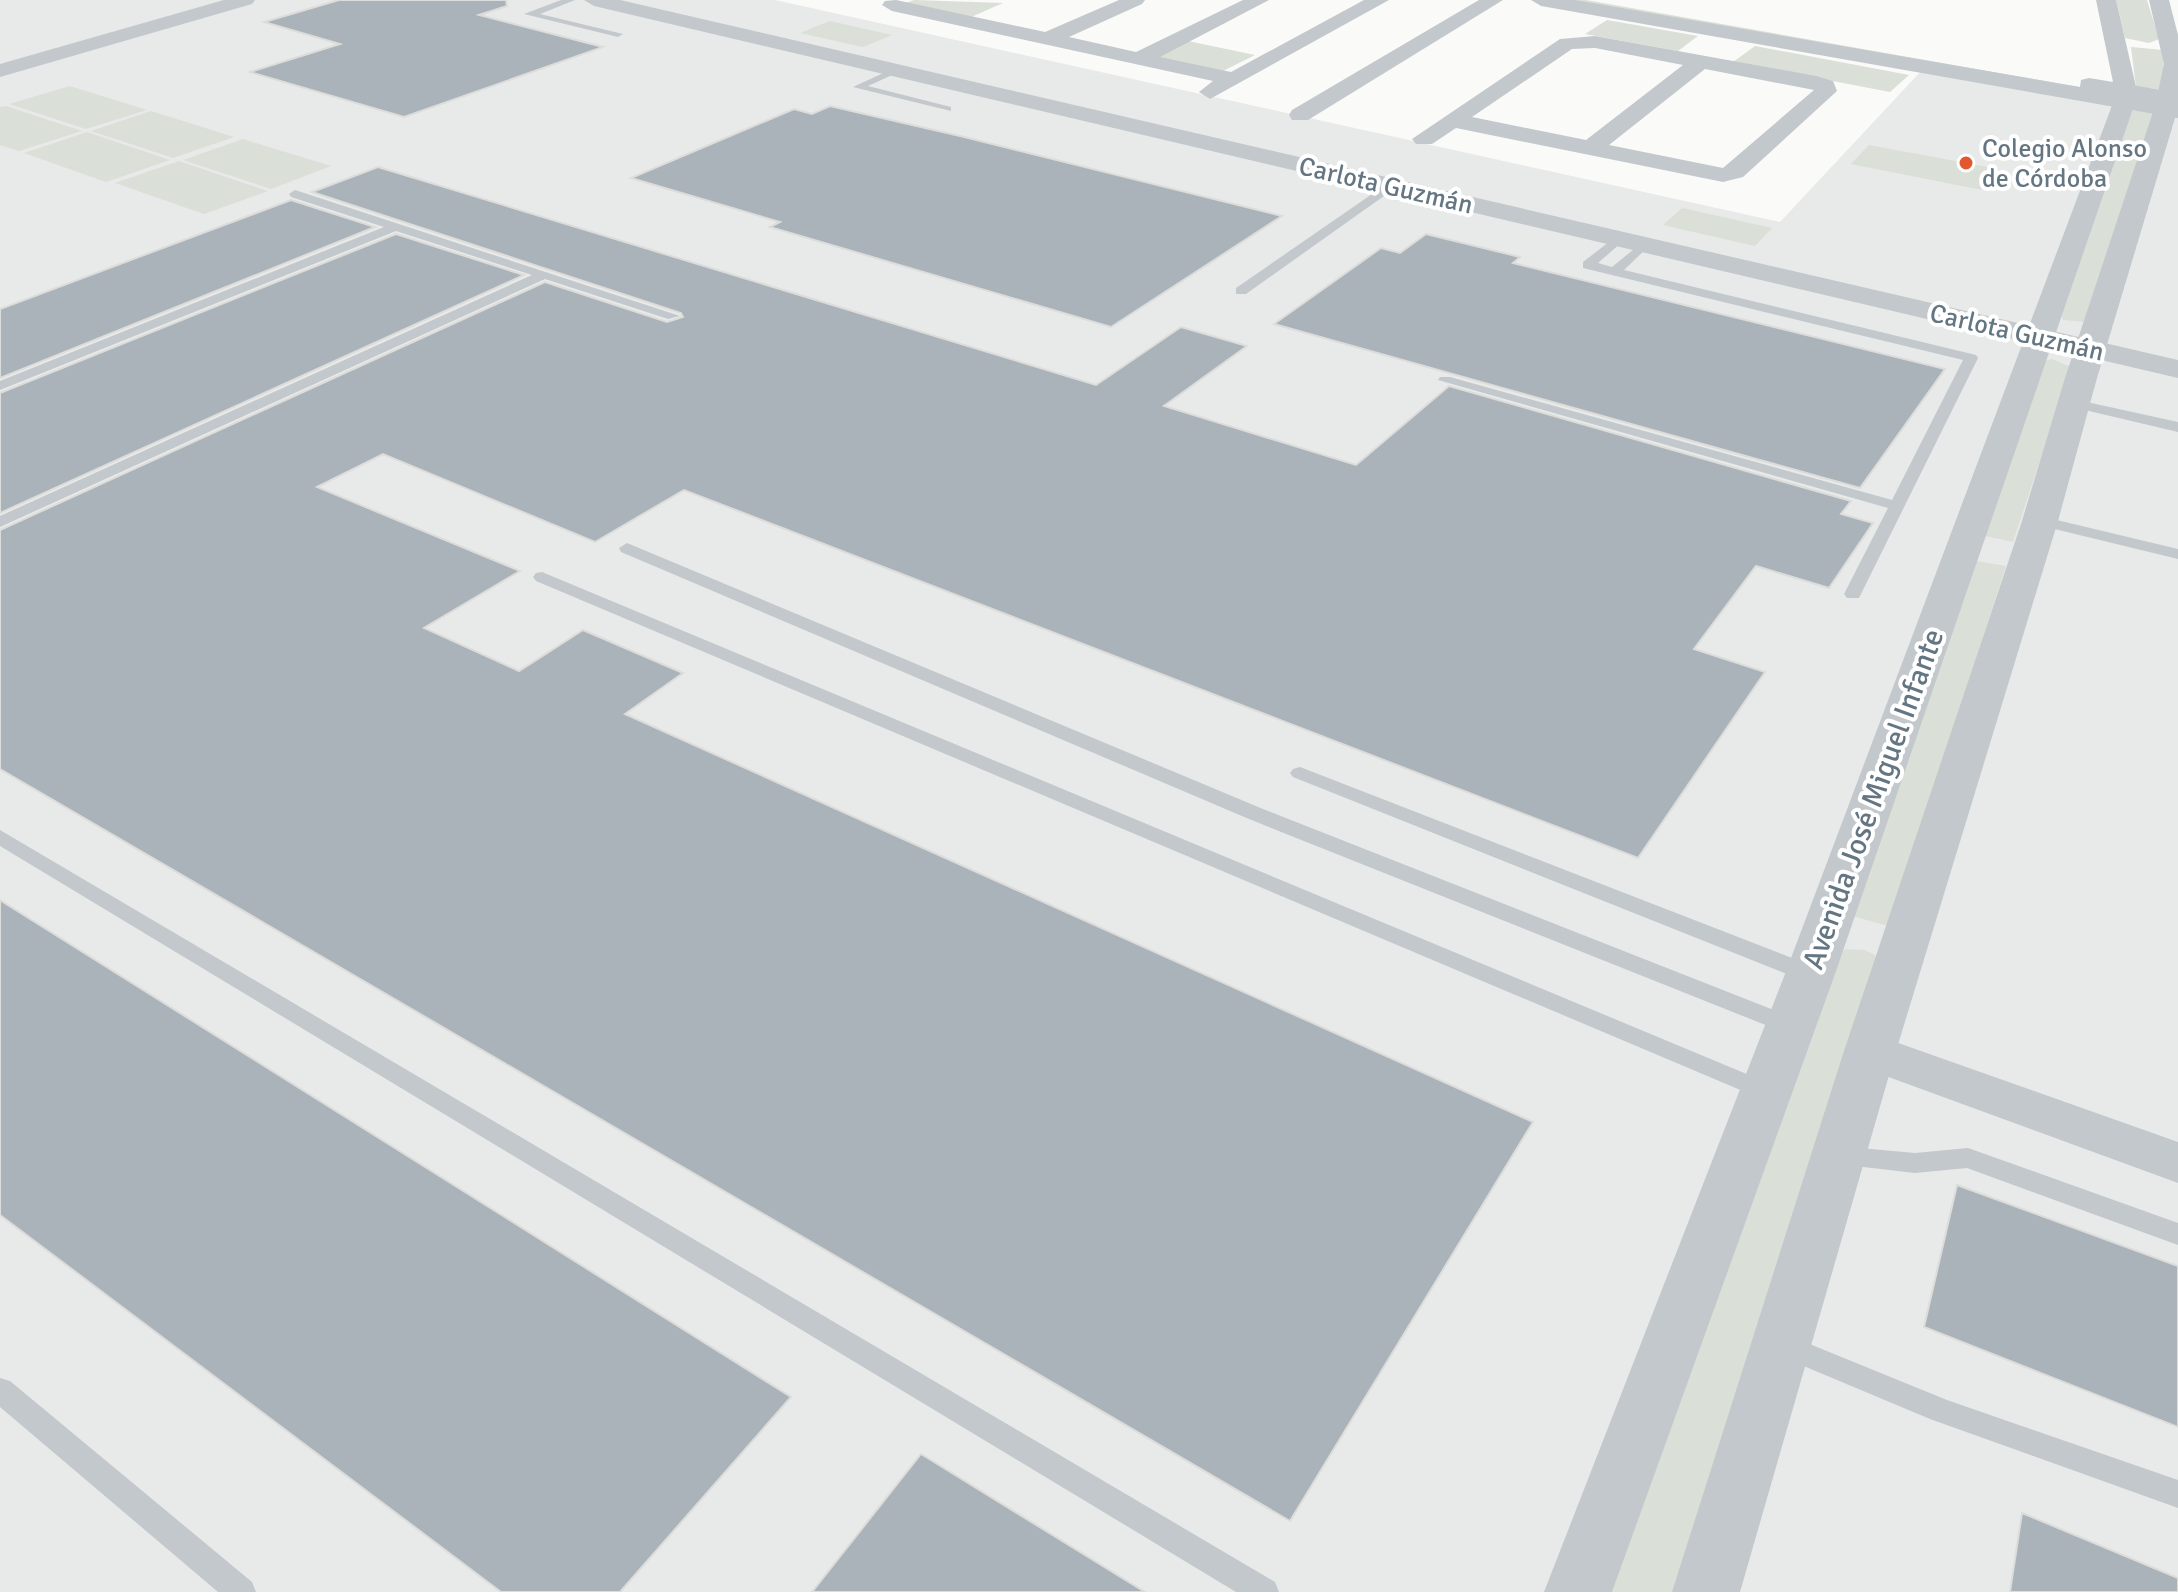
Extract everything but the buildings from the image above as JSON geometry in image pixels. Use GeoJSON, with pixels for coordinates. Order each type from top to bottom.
{"type":"FeatureCollection","features":[{"type":"Feature","properties":{"kind":"street"},"geometry":{"type":"LineString","coordinates":[[0,71],[245,0]]}},
{"type":"Feature","properties":{"kind":"street","name":"Carlota Guzmán"},"geometry":{"type":"LineString","coordinates":[[594,0],[2178,369]]}},
{"type":"Feature","properties":{"kind":"street"},"geometry":{"type":"LineString","coordinates":[[1047,39],[1135,0]]}},
{"type":"Feature","properties":{"kind":"street"},"geometry":{"type":"LineString","coordinates":[[1138,59],[1259,0]]}},
{"type":"Feature","properties":{"kind":"street"},"geometry":{"type":"LineString","coordinates":[[1340,0],[1374,3]]}},
{"type":"Feature","properties":{"kind":"street"},"geometry":{"type":"LineString","coordinates":[[1300,115],[1493,0]]}},
{"type":"Feature","properties":{"kind":"street"},"geometry":{"type":"LineString","coordinates":[[1541,0],[2157,102]]}},
{"type":"Feature","properties":{"kind":"street"},"geometry":{"type":"LineString","coordinates":[[1598,0],[2157,102]]}},
{"type":"Feature","properties":{"kind":"street"},"geometry":{"type":"LineString","coordinates":[[2106,0],[2113,38],[2157,102]]}},
{"type":"Feature","properties":{"kind":"street","name":"Avenida José Miguel Infante"},"geometry":{"type":"LineString","coordinates":[[1578,1592],[1791,1026],[2039,337],[2175,64],[2155,45],[2159,0]]}},
{"type":"Feature","properties":{"kind":"street"},"geometry":{"type":"LineString","coordinates":[[871,13],[898,2],[970,22],[1233,79]]}},
{"type":"Feature","properties":{"kind":"street"},"geometry":{"type":"LineString","coordinates":[[1210,92],[1374,3]]}},
{"type":"Feature","properties":{"kind":"street"},"geometry":{"type":"LineString","coordinates":[[970,22],[1004,7]]}},
{"type":"Feature","properties":{"kind":"street"},"geometry":{"type":"LineString","coordinates":[[1699,60],[1717,31]]}},
{"type":"Feature","properties":{"kind":"street"},"geometry":{"type":"LineString","coordinates":[[1589,149],[1699,60],[1745,36]]}},
{"type":"Feature","properties":{"kind":"street"},"geometry":{"type":"LineString","coordinates":[[2113,38],[2155,45]]}},
{"type":"Feature","properties":{"kind":"street"},"geometry":{"type":"LineString","coordinates":[[1424,139],[1570,42],[1589,41],[1699,60],[1816,83],[1825,86],[1826,91],[1734,172],[1708,174],[1453,120]]}},
{"type":"Feature","properties":{"kind":"street","name":"Avenida José Miguel Infante"},"geometry":{"type":"LineString","coordinates":[[1706,1592],[1870,1051],[2040,521],[2091,349],[2157,102]]}},
{"type":"Feature","properties":{"kind":"street"},"geometry":{"type":"LineString","coordinates":[[1963,547],[1999,549],[2027,563]]}},
{"type":"Feature","properties":{"kind":"street"},"geometry":{"type":"LineString","coordinates":[[1870,1051],[2178,1163]]}},
{"type":"Feature","properties":{"kind":"lane"},"geometry":{"type":"LineString","coordinates":[[570,0],[529,14],[618,34]]}},
{"type":"Feature","properties":{"kind":"lane"},"geometry":{"type":"LineString","coordinates":[[896,71],[858,87],[947,109]]}},
{"type":"Feature","properties":{"kind":"lane"},"geometry":{"type":"LineString","coordinates":[[1241,291],[1392,186]]}},
{"type":"Feature","properties":{"kind":"lane"},"geometry":{"type":"LineString","coordinates":[[295,194],[673,316]]}},
{"type":"Feature","properties":{"kind":"lane"},"geometry":{"type":"LineString","coordinates":[[0,386],[396,226]]}},
{"type":"Feature","properties":{"kind":"lane"},"geometry":{"type":"LineString","coordinates":[[1618,239],[1588,265],[1971,358],[1853,594]]}},
{"type":"Feature","properties":{"kind":"lane"},"geometry":{"type":"LineString","coordinates":[[1614,272],[1644,245]]}},
{"type":"Feature","properties":{"kind":"lane"},"geometry":{"type":"LineString","coordinates":[[0,522],[545,274]]}},
{"type":"Feature","properties":{"kind":"lane"},"geometry":{"type":"LineString","coordinates":[[1445,380],[1897,506]]}},
{"type":"Feature","properties":{"kind":"lane"},"geometry":{"type":"LineString","coordinates":[[2073,403],[2178,427]]}},
{"type":"Feature","properties":{"kind":"lane"},"geometry":{"type":"LineString","coordinates":[[2040,521],[2178,554]]}},
{"type":"Feature","properties":{"kind":"lane"},"geometry":{"type":"LineString","coordinates":[[627,548],[1256,814],[1791,1026]]}},
{"type":"Feature","properties":{"kind":"lane"},"geometry":{"type":"LineString","coordinates":[[542,577],[1765,1091]]}},
{"type":"Feature","properties":{"kind":"lane"},"geometry":{"type":"LineString","coordinates":[[1300,773],[1810,974]]}},
{"type":"Feature","properties":{"kind":"lane"},"geometry":{"type":"LineString","coordinates":[[0,837],[1264,1592]]}},
{"type":"Feature","properties":{"kind":"lane"},"geometry":{"type":"LineString","coordinates":[[1838,1156],[1915,1163],[1968,1158],[2178,1234]]}},
{"type":"Feature","properties":{"kind":"lane"},"geometry":{"type":"LineString","coordinates":[[1781,1344],[1940,1410],[2178,1494]]}},
{"type":"Feature","properties":{"kind":"lane"},"geometry":{"type":"LineString","coordinates":[[0,1390],[241,1592]]}},
{"type":"Feature","properties":{"kind":"shaded area"},"geometry":{"type":"Polygon","coordinates":[[[0,0],[775,0],[1780,222],[1923,69],[2123,101],[2178,97],[2178,1592],[0,1592],[0,0]]]}},
{"type":"Feature","properties":{"kind":"shaded area"},"geometry":{"type":"Polygon","coordinates":[[[914,0],[1003,3],[969,18],[903,4],[914,0]]]}},
{"type":"Feature","properties":{"kind":"shaded area"},"geometry":{"type":"Polygon","coordinates":[[[1558,0],[1586,0],[2112,93],[1558,0]]]}},
{"type":"Feature","properties":{"kind":"shaded area"},"geometry":{"type":"Polygon","coordinates":[[[2116,0],[2147,0],[2159,39],[2149,43],[2125,38],[2116,0]]]}},
{"type":"Feature","properties":{"kind":"shaded area"},"geometry":{"type":"Polygon","coordinates":[[[1607,20],[1698,36],[1678,51],[1585,34],[1607,20]]]}},
{"type":"Feature","properties":{"kind":"shaded area"},"geometry":{"type":"Polygon","coordinates":[[[830,21],[892,35],[863,47],[800,33],[830,21]]]}},
{"type":"Feature","properties":{"kind":"shaded area"},"geometry":{"type":"Polygon","coordinates":[[[1188,41],[1255,55],[1221,72],[1153,58],[1188,41]]]}},
{"type":"Feature","properties":{"kind":"shaded area"},"geometry":{"type":"Polygon","coordinates":[[[1755,46],[1909,75],[1890,92],[1733,62],[1755,46]]]}},
{"type":"Feature","properties":{"kind":"shaded area"},"geometry":{"type":"Polygon","coordinates":[[[2131,47],[2163,50],[2165,90],[2136,87],[2131,47]]]}},
{"type":"Feature","properties":{"kind":"shaded area"},"geometry":{"type":"Polygon","coordinates":[[[70,86],[147,110],[86,129],[9,104],[70,86]]]}},
{"type":"Feature","properties":{"kind":"shaded area"},"geometry":{"type":"Polygon","coordinates":[[[6,106],[82,131],[19,151],[0,145],[0,107],[6,106]]]}},
{"type":"Feature","properties":{"kind":"shaded area"},"geometry":{"type":"Polygon","coordinates":[[[2141,110],[2155,115],[2087,322],[2063,320],[2061,315],[2132,111],[2141,110]]]}},
{"type":"Feature","properties":{"kind":"shaded area"},"geometry":{"type":"Polygon","coordinates":[[[151,111],[234,137],[173,158],[91,131],[151,111]]]}},
{"type":"Feature","properties":{"kind":"shaded area"},"geometry":{"type":"Polygon","coordinates":[[[87,132],[170,160],[106,182],[24,153],[87,132]]]}},
{"type":"Feature","properties":{"kind":"shaded area"},"geometry":{"type":"Polygon","coordinates":[[[243,139],[331,166],[271,189],[183,160],[243,139]]]}},
{"type":"Feature","properties":{"kind":"shaded area"},"geometry":{"type":"Polygon","coordinates":[[[1869,145],[1998,169],[1982,190],[1851,164],[1869,145]]]}},
{"type":"Feature","properties":{"kind":"shaded area"},"geometry":{"type":"Polygon","coordinates":[[[179,161],[268,191],[204,214],[115,183],[179,161]]]}},
{"type":"Feature","properties":{"kind":"shaded area"},"geometry":{"type":"Polygon","coordinates":[[[1682,208],[1772,228],[1755,246],[1663,225],[1682,208]]]}},
{"type":"Feature","properties":{"kind":"shaded area"},"geometry":{"type":"Polygon","coordinates":[[[2052,359],[2071,367],[2013,542],[1981,535],[2042,362],[2052,359]]]}},
{"type":"Feature","properties":{"kind":"shaded area"},"geometry":{"type":"Polygon","coordinates":[[[1976,561],[2006,566],[1889,926],[1852,916],[1976,561]]]}},
{"type":"Feature","properties":{"kind":"shaded area"},"geometry":{"type":"Polygon","coordinates":[[[1846,949],[1864,950],[1875,955],[1877,964],[1678,1592],[1611,1592],[1834,957],[1846,949]]]}},
{"type":"Feature","properties":{"kind":"place","name":"Colegio Alonso de Córdoba"},"geometry":{"type":"Point","coordinates":[1966,163]}}]}
